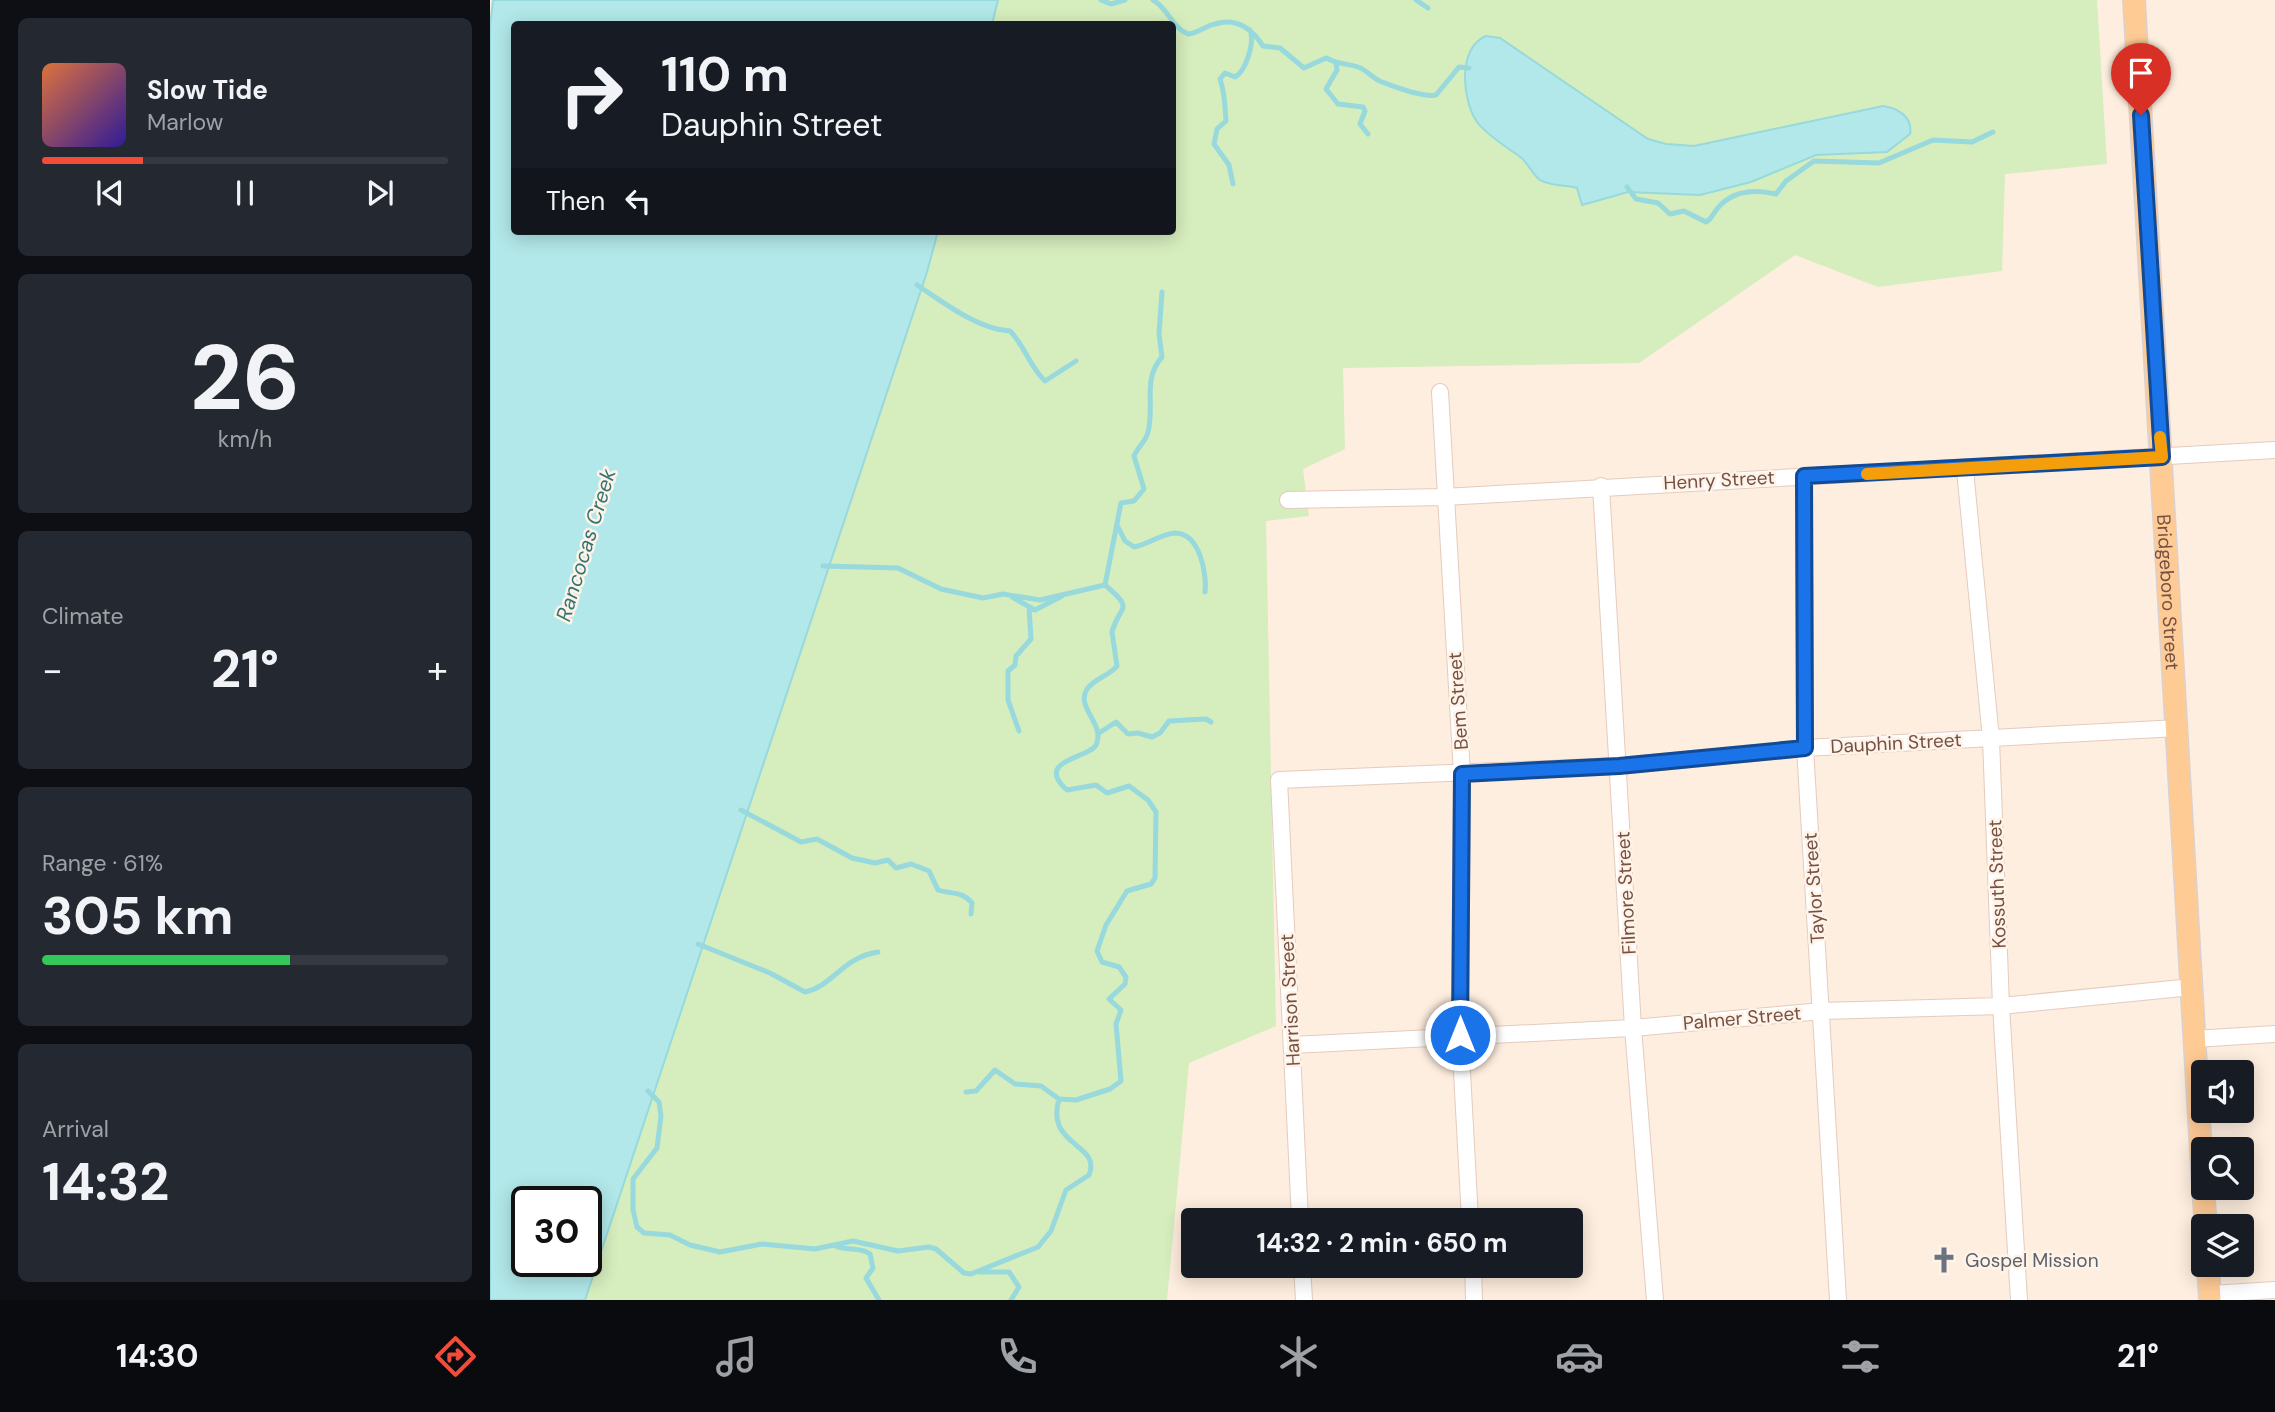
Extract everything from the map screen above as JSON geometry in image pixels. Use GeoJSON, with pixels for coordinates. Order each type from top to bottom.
{"type":"FeatureCollection","features":[{"type":"Feature","properties":{"kind":"main road","name":"Bridgeboro Street"},"geometry":{"type":"LineString","coordinates":[[2134,0],[2200,1137]]}},
{"type":"Feature","properties":{"kind":"main road"},"geometry":{"type":"LineString","coordinates":[[2209,1277],[2210,1297]]}},
{"type":"Feature","properties":{"kind":"street","name":"Bem Street"},"geometry":{"type":"LineString","coordinates":[[1440,392],[1462,774],[1460,1035],[1469,1208]]}},
{"type":"Feature","properties":{"kind":"street","name":"Henry Street"},"geometry":{"type":"LineString","coordinates":[[1288,500],[1444,497],[1601,486],[1965,470],[2275,450]]}},
{"type":"Feature","properties":{"kind":"street","name":"Kossuth Street"},"geometry":{"type":"LineString","coordinates":[[1965,470],[1991,739],[2001,1006],[2019,1300]]}},
{"type":"Feature","properties":{"kind":"street","name":"Taylor Street"},"geometry":{"type":"LineString","coordinates":[[1804,476],[1805,748],[1838,1300]]}},
{"type":"Feature","properties":{"kind":"street","name":"Filmore Street"},"geometry":{"type":"LineString","coordinates":[[1601,486],[1633,1028],[1655,1300]]}},
{"type":"Feature","properties":{"kind":"street","name":"Dauphin Street"},"geometry":{"type":"LineString","coordinates":[[1279,780],[1619,766],[1805,748],[2178,728]]}},
{"type":"Feature","properties":{"kind":"street","name":"Harrison Street"},"geometry":{"type":"LineString","coordinates":[[1279,780],[1299,1208]]}},
{"type":"Feature","properties":{"kind":"street","name":"Palmer Street"},"geometry":{"type":"LineString","coordinates":[[1292,1045],[1633,1028],[1822,1011],[2001,1006],[2192,986]]}},
{"type":"Feature","properties":{"kind":"street"},"geometry":{"type":"LineString","coordinates":[[2194,1039],[2275,1034]]}},
{"type":"Feature","properties":{"kind":"street"},"geometry":{"type":"LineString","coordinates":[[1303,1278],[1304,1300]]}},
{"type":"Feature","properties":{"kind":"street"},"geometry":{"type":"LineString","coordinates":[[1474,1278],[1475,1300]]}},
{"type":"Feature","properties":{"kind":"street"},"geometry":{"type":"LineString","coordinates":[[2210,1297],[2275,1290]]}},
{"type":"Feature","properties":{"kind":"green space"},"geometry":{"type":"Polygon","coordinates":[[[998,0],[2097,0],[2107,164],[2005,174],[2002,271],[1878,287],[1795,255],[1639,363],[1343,368],[1345,449],[1303,469],[1309,516],[1266,521],[1276,1026],[1189,1063],[1167,1300],[585,1300],[593,1277],[602,1277],[602,1249],[927,272],[937,235],[1176,235],[1176,21],[993,21],[998,0]]]}},
{"type":"Feature","properties":{"kind":"water","name":"Rancocas Creek"},"geometry":{"type":"Polygon","coordinates":[[[493,0],[998,0],[993,21],[511,21],[511,235],[937,235],[927,272],[602,1249],[602,1186],[511,1186],[511,1277],[593,1277],[585,1300],[490,1300],[490,26],[493,0]]]}},
{"type":"Feature","properties":{"kind":"water"},"geometry":{"type":"Polygon","coordinates":[[[1486,36],[1500,38],[1648,139],[1666,144],[1694,146],[1883,106],[1894,109],[1907,118],[1910,134],[1887,152],[1816,155],[1751,182],[1700,195],[1628,192],[1582,205],[1577,188],[1540,180],[1522,158],[1491,136],[1477,122],[1468,101],[1466,63],[1470,51],[1486,36]]]}},
{"type":"Feature","properties":{"kind":"waterway"},"geometry":{"type":"LineString","coordinates":[[1101,0],[1111,4],[1125,0]]}},
{"type":"Feature","properties":{"kind":"waterway"},"geometry":{"type":"LineString","coordinates":[[1153,0],[1173,21]]}},
{"type":"Feature","properties":{"kind":"waterway"},"geometry":{"type":"LineString","coordinates":[[1416,0],[1428,8]]}},
{"type":"Feature","properties":{"kind":"waterway"},"geometry":{"type":"LineString","coordinates":[[1176,24],[1188,34],[1223,22],[1237,23],[1254,34],[1263,46],[1280,48],[1304,68],[1326,58],[1358,67],[1379,81],[1430,96],[1436,95],[1459,67],[1469,68]]}},
{"type":"Feature","properties":{"kind":"waterway"},"geometry":{"type":"LineString","coordinates":[[1233,184],[1229,165],[1214,144],[1217,129],[1226,121],[1220,79],[1225,73],[1235,77],[1243,69],[1250,49],[1250,30]]}},
{"type":"Feature","properties":{"kind":"waterway"},"geometry":{"type":"LineString","coordinates":[[1336,63],[1337,70],[1326,89],[1338,104],[1363,107],[1365,111],[1360,124],[1368,134]]}},
{"type":"Feature","properties":{"kind":"waterway"},"geometry":{"type":"LineString","coordinates":[[1627,187],[1636,199],[1658,203],[1670,214],[1684,211],[1706,222],[1723,203],[1736,195],[1744,192],[1776,194],[1786,181],[1814,161],[1879,163],[1933,140],[1972,142],[1993,132]]}},
{"type":"Feature","properties":{"kind":"waterway"},"geometry":{"type":"LineString","coordinates":[[917,285],[986,326],[1010,331],[1045,381],[1076,361]]}},
{"type":"Feature","properties":{"kind":"waterway"},"geometry":{"type":"LineString","coordinates":[[1105,585],[1121,503],[1134,501],[1144,489],[1134,456],[1148,432],[1152,374],[1162,357],[1159,334],[1162,292]]}},
{"type":"Feature","properties":{"kind":"waterway"},"geometry":{"type":"LineString","coordinates":[[1117,525],[1125,541],[1134,547],[1175,533],[1191,540],[1203,565],[1205,592]]}},
{"type":"Feature","properties":{"kind":"waterway"},"geometry":{"type":"LineString","coordinates":[[823,566],[898,568],[941,589],[983,598],[1003,594],[1040,600],[1105,585]]}},
{"type":"Feature","properties":{"kind":"waterway"},"geometry":{"type":"LineString","coordinates":[[966,1092],[976,1091],[995,1070],[1015,1084],[1041,1086],[1059,1099],[1076,1100],[1110,1089],[1121,1081],[1116,1024],[1121,1010],[1109,999],[1125,984],[1126,977],[1119,967],[1102,962],[1097,951],[1106,925],[1127,891],[1151,884],[1155,878],[1156,812],[1148,800],[1129,786],[1107,793],[1096,785],[1067,790],[1058,780],[1056,772],[1066,761],[1096,745],[1097,730],[1087,710],[1084,696],[1090,685],[1117,666],[1112,632],[1123,604],[1105,585]]}},
{"type":"Feature","properties":{"kind":"waterway"},"geometry":{"type":"LineString","coordinates":[[1012,597],[1035,610],[1062,596]]}},
{"type":"Feature","properties":{"kind":"waterway"},"geometry":{"type":"LineString","coordinates":[[1019,731],[1008,700],[1008,671],[1015,665],[1016,656],[1031,639],[1029,607]]}},
{"type":"Feature","properties":{"kind":"waterway"},"geometry":{"type":"LineString","coordinates":[[1099,733],[1116,722],[1128,734],[1138,733],[1152,737],[1160,733],[1169,721],[1206,719],[1211,722]]}},
{"type":"Feature","properties":{"kind":"waterway"},"geometry":{"type":"LineString","coordinates":[[741,810],[801,842],[817,839],[852,858],[875,863],[888,860],[896,868],[911,864],[929,871],[938,890],[960,895],[972,903],[971,914]]}},
{"type":"Feature","properties":{"kind":"waterway"},"geometry":{"type":"LineString","coordinates":[[698,944],[770,973],[805,992],[823,984],[856,960],[878,952]]}},
{"type":"Feature","properties":{"kind":"waterway"},"geometry":{"type":"LineString","coordinates":[[648,1091],[659,1102],[661,1116],[657,1148],[633,1179],[633,1210],[637,1227],[644,1233],[670,1235],[690,1245],[720,1252],[762,1244],[815,1249],[853,1241],[898,1251],[929,1247],[936,1249],[964,1273],[971,1274],[1038,1247],[1051,1231],[1066,1190],[1089,1175],[1091,1165],[1088,1156],[1060,1127],[1057,1115],[1059,1099]]}},
{"type":"Feature","properties":{"kind":"waterway"},"geometry":{"type":"LineString","coordinates":[[834,1245],[870,1254],[873,1268],[866,1278],[879,1300]]}},
{"type":"Feature","properties":{"kind":"waterway"},"geometry":{"type":"LineString","coordinates":[[980,1272],[1009,1272],[1019,1287],[1011,1300]]}},
{"type":"Feature","properties":{"kind":"slow traffic"},"geometry":{"type":"LineString","coordinates":[[1867,474],[2162,457],[2160,437]]}},
{"type":"Feature","properties":{"kind":"place","name":"Gospel Mission"},"geometry":{"type":"Point","coordinates":[1944,1260]}},
{"type":"Feature","properties":{"kind":"route"},"geometry":{"type":"LineString","coordinates":[[1460,1035],[1462,774],[1619,766],[1805,748],[1804,476],[1965,470],[2162,457],[2141,115]]}}]}
